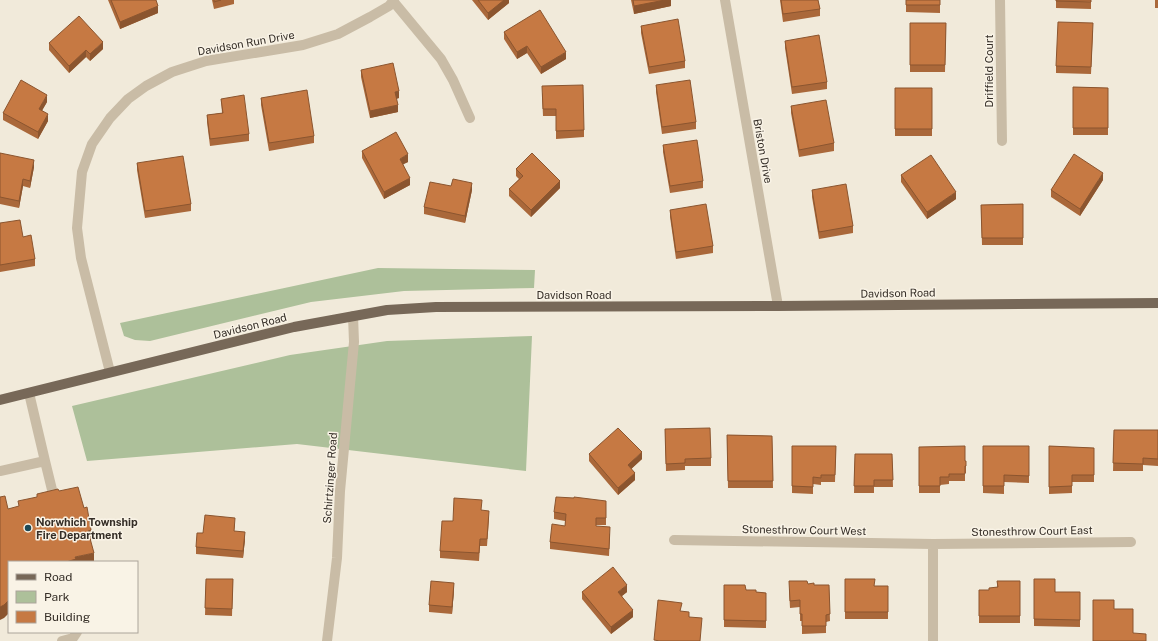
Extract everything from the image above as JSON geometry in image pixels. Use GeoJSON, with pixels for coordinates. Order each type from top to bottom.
{"type":"FeatureCollection","features":[{"type":"Feature","properties":{"kind":"main road","name":"Davidson Road"},"geometry":{"type":"LineString","coordinates":[[0,400],[294,327],[386,310],[436,308],[1158,303]]}},
{"type":"Feature","properties":{"kind":"street"},"geometry":{"type":"LineString","coordinates":[[394,0],[441,59],[453,80],[470,118]]}},
{"type":"Feature","properties":{"kind":"street","name":"Davidson Run Drive"},"geometry":{"type":"LineString","coordinates":[[110,372],[81,258],[78,228],[82,172],[92,144],[110,118],[128,99],[146,86],[172,72],[206,61],[302,45],[338,34],[370,18],[389,6],[394,0]]}},
{"type":"Feature","properties":{"kind":"street","name":"Briston Drive"},"geometry":{"type":"LineString","coordinates":[[725,0],[778,306]]}},
{"type":"Feature","properties":{"kind":"street","name":"Driffield Court"},"geometry":{"type":"LineString","coordinates":[[1000,0],[1002,141]]}},
{"type":"Feature","properties":{"kind":"street","name":"Schirtzinger Road"},"geometry":{"type":"LineString","coordinates":[[327,641],[337,558],[340,491],[354,342],[353,316]]}},
{"type":"Feature","properties":{"kind":"street"},"geometry":{"type":"LineString","coordinates":[[29,393],[56,508]]}},
{"type":"Feature","properties":{"kind":"street"},"geometry":{"type":"LineString","coordinates":[[0,471],[45,461]]}},
{"type":"Feature","properties":{"kind":"street","name":"Stonesthrow Court West"},"geometry":{"type":"LineString","coordinates":[[674,540],[933,544]]}},
{"type":"Feature","properties":{"kind":"street","name":"Stonesthrow Court East"},"geometry":{"type":"LineString","coordinates":[[933,544],[1131,542]]}},
{"type":"Feature","properties":{"kind":"street"},"geometry":{"type":"LineString","coordinates":[[933,544],[933,641]]}},
{"type":"Feature","properties":{"kind":"street"},"geometry":{"type":"LineString","coordinates":[[62,641],[73,638],[76,633]]}},
{"type":"Feature","properties":{"kind":"green space"},"geometry":{"type":"Polygon","coordinates":[[[378,268],[535,270],[534,288],[404,291],[311,302],[150,341],[135,340],[124,336],[120,323],[378,268]]]}},
{"type":"Feature","properties":{"kind":"green space"},"geometry":{"type":"Polygon","coordinates":[[[532,336],[526,471],[297,444],[87,461],[72,406],[290,355],[387,341],[532,336]]]}},
{"type":"Feature","properties":{"kind":"building"},"geometry":{"type":"Polygon","coordinates":[[[111,0],[156,0],[158,6],[120,22],[111,0]]]}},
{"type":"Feature","properties":{"kind":"building"},"geometry":{"type":"Polygon","coordinates":[[[478,0],[504,0],[488,13],[478,0]]]}},
{"type":"Feature","properties":{"kind":"building"},"geometry":{"type":"Polygon","coordinates":[[[633,0],[665,0],[634,6],[633,0]]]}},
{"type":"Feature","properties":{"kind":"building"},"geometry":{"type":"Polygon","coordinates":[[[781,0],[818,0],[820,9],[783,14],[781,0]]]}},
{"type":"Feature","properties":{"kind":"building"},"geometry":{"type":"Polygon","coordinates":[[[906,0],[940,0],[940,5],[906,5],[906,0]]]}},
{"type":"Feature","properties":{"kind":"building"},"geometry":{"type":"Polygon","coordinates":[[[1091,0],[1091,2],[1056,1],[1091,0]]]}},
{"type":"Feature","properties":{"kind":"building"},"geometry":{"type":"Polygon","coordinates":[[[540,10],[566,52],[541,67],[527,46],[517,52],[504,32],[540,10]]]}},
{"type":"Feature","properties":{"kind":"building"},"geometry":{"type":"Polygon","coordinates":[[[79,16],[103,42],[90,54],[86,50],[69,66],[49,43],[79,16]]]}},
{"type":"Feature","properties":{"kind":"building"},"geometry":{"type":"Polygon","coordinates":[[[678,19],[685,61],[649,67],[641,26],[678,19]]]}},
{"type":"Feature","properties":{"kind":"building"},"geometry":{"type":"Polygon","coordinates":[[[1058,22],[1093,23],[1091,67],[1056,66],[1058,22]]]}},
{"type":"Feature","properties":{"kind":"building"},"geometry":{"type":"Polygon","coordinates":[[[910,23],[946,23],[945,65],[910,65],[910,23]]]}},
{"type":"Feature","properties":{"kind":"building"},"geometry":{"type":"Polygon","coordinates":[[[819,35],[827,82],[792,87],[785,41],[819,35]]]}},
{"type":"Feature","properties":{"kind":"building"},"geometry":{"type":"Polygon","coordinates":[[[393,63],[399,91],[395,92],[398,105],[370,111],[361,70],[393,63]]]}},
{"type":"Feature","properties":{"kind":"building"},"geometry":{"type":"Polygon","coordinates":[[[21,80],[47,95],[39,109],[48,114],[38,132],[3,113],[21,80]]]}},
{"type":"Feature","properties":{"kind":"building"},"geometry":{"type":"Polygon","coordinates":[[[690,80],[696,122],[662,127],[656,85],[690,80]]]}},
{"type":"Feature","properties":{"kind":"building"},"geometry":{"type":"Polygon","coordinates":[[[583,85],[584,130],[556,131],[556,109],[543,109],[542,86],[583,85]]]}},
{"type":"Feature","properties":{"kind":"building"},"geometry":{"type":"Polygon","coordinates":[[[1073,87],[1108,88],[1108,128],[1073,128],[1073,87]]]}},
{"type":"Feature","properties":{"kind":"building"},"geometry":{"type":"Polygon","coordinates":[[[895,88],[932,88],[932,129],[895,129],[895,88]]]}},
{"type":"Feature","properties":{"kind":"building"},"geometry":{"type":"Polygon","coordinates":[[[307,90],[314,136],[269,143],[261,98],[307,90]]]}},
{"type":"Feature","properties":{"kind":"building"},"geometry":{"type":"Polygon","coordinates":[[[244,95],[249,134],[210,139],[207,115],[223,113],[221,99],[244,95]]]}},
{"type":"Feature","properties":{"kind":"building"},"geometry":{"type":"Polygon","coordinates":[[[826,100],[834,143],[799,150],[791,106],[826,100]]]}},
{"type":"Feature","properties":{"kind":"building"},"geometry":{"type":"Polygon","coordinates":[[[396,132],[408,154],[400,159],[410,178],[384,192],[362,151],[396,132]]]}},
{"type":"Feature","properties":{"kind":"building"},"geometry":{"type":"Polygon","coordinates":[[[697,140],[703,181],[670,186],[663,145],[697,140]]]}},
{"type":"Feature","properties":{"kind":"building"},"geometry":{"type":"Polygon","coordinates":[[[0,153],[34,160],[30,181],[23,179],[19,201],[0,197],[0,153]]]}},
{"type":"Feature","properties":{"kind":"building"},"geometry":{"type":"Polygon","coordinates":[[[532,153],[560,181],[531,210],[509,189],[523,176],[516,169],[532,153]]]}},
{"type":"Feature","properties":{"kind":"building"},"geometry":{"type":"Polygon","coordinates":[[[1074,154],[1103,173],[1080,209],[1051,190],[1074,154]]]}},
{"type":"Feature","properties":{"kind":"building"},"geometry":{"type":"Polygon","coordinates":[[[931,155],[956,192],[927,212],[901,175],[931,155]]]}},
{"type":"Feature","properties":{"kind":"building"},"geometry":{"type":"Polygon","coordinates":[[[183,156],[191,204],[145,211],[137,163],[183,156]]]}},
{"type":"Feature","properties":{"kind":"building"},"geometry":{"type":"Polygon","coordinates":[[[453,179],[472,183],[465,216],[424,207],[430,182],[451,186],[453,179]]]}},
{"type":"Feature","properties":{"kind":"building"},"geometry":{"type":"Polygon","coordinates":[[[846,184],[853,226],[819,232],[812,190],[846,184]]]}},
{"type":"Feature","properties":{"kind":"building"},"geometry":{"type":"Polygon","coordinates":[[[706,204],[713,246],[676,252],[670,210],[706,204]]]}},
{"type":"Feature","properties":{"kind":"building"},"geometry":{"type":"Polygon","coordinates":[[[1023,204],[1023,238],[982,238],[981,205],[1023,204]]]}},
{"type":"Feature","properties":{"kind":"building"},"geometry":{"type":"Polygon","coordinates":[[[20,220],[23,237],[31,235],[35,259],[0,265],[0,223],[20,220]]]}},
{"type":"Feature","properties":{"kind":"building"},"geometry":{"type":"Polygon","coordinates":[[[618,428],[642,452],[628,465],[635,473],[618,488],[589,454],[618,428]]]}},
{"type":"Feature","properties":{"kind":"building"},"geometry":{"type":"Polygon","coordinates":[[[710,428],[711,458],[685,459],[685,463],[666,464],[665,429],[710,428]]]}},
{"type":"Feature","properties":{"kind":"building"},"geometry":{"type":"Polygon","coordinates":[[[1114,430],[1158,430],[1158,459],[1143,458],[1143,464],[1113,463],[1114,430]]]}},
{"type":"Feature","properties":{"kind":"building"},"geometry":{"type":"Polygon","coordinates":[[[727,435],[772,436],[773,481],[728,481],[727,435]]]}},
{"type":"Feature","properties":{"kind":"building"},"geometry":{"type":"Polygon","coordinates":[[[792,446],[836,446],[835,475],[821,475],[821,478],[813,477],[813,487],[792,486],[792,446]]]}},
{"type":"Feature","properties":{"kind":"building"},"geometry":{"type":"Polygon","coordinates":[[[965,446],[965,474],[949,474],[949,477],[940,477],[940,486],[919,486],[919,447],[965,446]]]}},
{"type":"Feature","properties":{"kind":"building"},"geometry":{"type":"Polygon","coordinates":[[[983,446],[1029,446],[1029,476],[1004,475],[1004,486],[983,486],[983,446]]]}},
{"type":"Feature","properties":{"kind":"building"},"geometry":{"type":"Polygon","coordinates":[[[1049,446],[1094,448],[1094,475],[1072,475],[1072,486],[1049,487],[1049,446]]]}},
{"type":"Feature","properties":{"kind":"building"},"geometry":{"type":"Polygon","coordinates":[[[855,454],[892,454],[893,480],[874,480],[874,486],[854,486],[855,454]]]}},
{"type":"Feature","properties":{"kind":"building"},"geometry":{"type":"Polygon","coordinates":[[[78,487],[84,508],[87,507],[91,530],[88,531],[94,553],[75,557],[76,559],[69,561],[8,561],[8,601],[0,607],[0,497],[5,496],[8,509],[19,506],[18,501],[37,497],[37,494],[58,489],[59,491],[78,487]]]}},
{"type":"Feature","properties":{"kind":"building"},"geometry":{"type":"Polygon","coordinates":[[[556,497],[574,497],[606,501],[606,518],[596,518],[596,526],[610,527],[609,549],[550,542],[552,524],[565,526],[566,514],[554,512],[556,497]]]}},
{"type":"Feature","properties":{"kind":"building"},"geometry":{"type":"Polygon","coordinates":[[[454,498],[482,500],[481,510],[489,511],[487,539],[480,539],[479,553],[440,551],[442,521],[453,521],[454,498]]]}},
{"type":"Feature","properties":{"kind":"building"},"geometry":{"type":"Polygon","coordinates":[[[205,515],[235,518],[234,531],[245,532],[243,551],[196,547],[197,533],[203,533],[205,515]]]}},
{"type":"Feature","properties":{"kind":"building"},"geometry":{"type":"Polygon","coordinates":[[[613,567],[627,585],[618,592],[633,610],[611,627],[582,592],[613,567]]]}},
{"type":"Feature","properties":{"kind":"building"},"geometry":{"type":"Polygon","coordinates":[[[206,579],[233,579],[232,609],[205,608],[206,579]]]}},
{"type":"Feature","properties":{"kind":"building"},"geometry":{"type":"Polygon","coordinates":[[[845,579],[875,579],[874,586],[888,586],[888,612],[845,612],[845,579]]]}},
{"type":"Feature","properties":{"kind":"building"},"geometry":{"type":"Polygon","coordinates":[[[1034,579],[1055,579],[1055,592],[1080,592],[1080,620],[1034,619],[1034,579]]]}},
{"type":"Feature","properties":{"kind":"building"},"geometry":{"type":"Polygon","coordinates":[[[431,581],[454,583],[452,607],[429,605],[431,581]]]}},
{"type":"Feature","properties":{"kind":"building"},"geometry":{"type":"Polygon","coordinates":[[[789,581],[807,581],[808,584],[814,583],[814,585],[829,585],[830,614],[826,615],[826,626],[802,626],[800,600],[790,601],[789,581]]]}},
{"type":"Feature","properties":{"kind":"building"},"geometry":{"type":"Polygon","coordinates":[[[997,581],[1020,581],[1020,616],[979,616],[979,590],[989,590],[989,588],[998,587],[997,581]]]}},
{"type":"Feature","properties":{"kind":"building"},"geometry":{"type":"Polygon","coordinates":[[[724,585],[745,585],[746,590],[756,590],[756,592],[766,593],[766,621],[724,620],[724,585]]]}},
{"type":"Feature","properties":{"kind":"building"},"geometry":{"type":"Polygon","coordinates":[[[658,600],[682,603],[680,611],[689,612],[689,617],[702,618],[700,641],[654,640],[658,600]]]}},
{"type":"Feature","properties":{"kind":"building"},"geometry":{"type":"Polygon","coordinates":[[[1093,600],[1114,600],[1114,609],[1133,609],[1133,633],[1146,634],[1146,641],[1093,641],[1093,600]]]}},
{"type":"Feature","properties":{"kind":"place","name":"Norwhich Township Fire Department"},"geometry":{"type":"Point","coordinates":[28,528]}}]}
